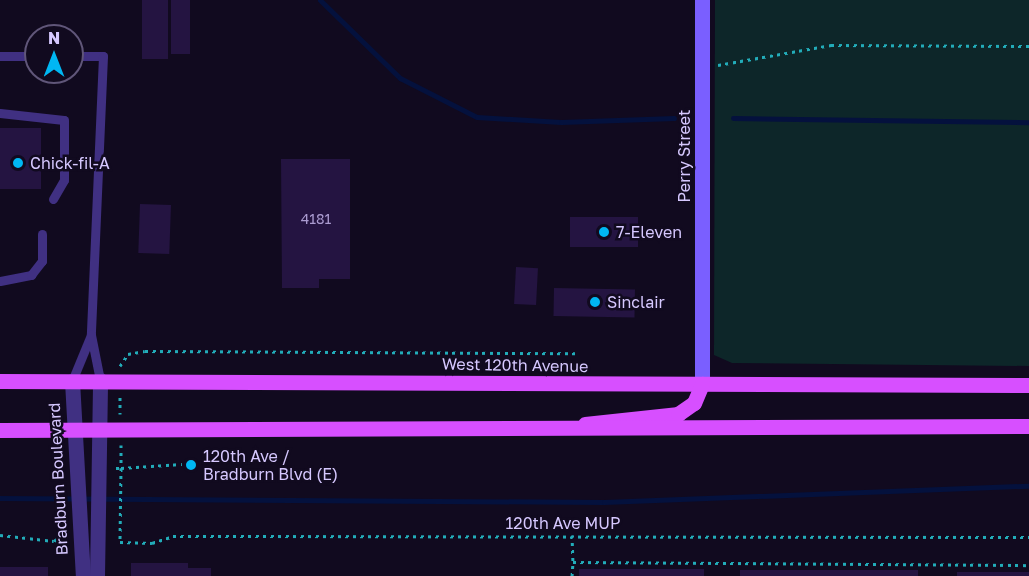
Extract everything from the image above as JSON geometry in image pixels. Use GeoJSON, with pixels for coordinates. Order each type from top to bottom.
{"type":"FeatureCollection","features":[{"type":"Feature","properties":{"kind":"main road","name":"West 120th Avenue"},"geometry":{"type":"LineString","coordinates":[[0,381],[1029,385]]}},
{"type":"Feature","properties":{"kind":"main road"},"geometry":{"type":"LineString","coordinates":[[538,432],[678,414],[694,403],[702,384]]}},
{"type":"Feature","properties":{"kind":"main road"},"geometry":{"type":"LineString","coordinates":[[0,430],[538,432],[1029,426]]}},
{"type":"Feature","properties":{"kind":"street","name":"Perry Street"},"geometry":{"type":"LineString","coordinates":[[702,0],[702,384]]}},
{"type":"Feature","properties":{"kind":"street"},"geometry":{"type":"LineString","coordinates":[[97,576],[102,525],[100,380]]}},
{"type":"Feature","properties":{"kind":"street","name":"Bradburn Boulevard"},"geometry":{"type":"LineString","coordinates":[[72,381],[73,430],[78,482],[72,526],[82,576]]}},
{"type":"Feature","properties":{"kind":"lane"},"geometry":{"type":"LineString","coordinates":[[0,56],[24,56]]}},
{"type":"Feature","properties":{"kind":"lane"},"geometry":{"type":"LineString","coordinates":[[84,56],[103,56],[91,335],[100,380]]}},
{"type":"Feature","properties":{"kind":"lane"},"geometry":{"type":"LineString","coordinates":[[0,113],[64,120],[64,180],[53,199]]}},
{"type":"Feature","properties":{"kind":"lane"},"geometry":{"type":"LineString","coordinates":[[0,281],[31,274],[42,261],[42,234]]}},
{"type":"Feature","properties":{"kind":"lane"},"geometry":{"type":"LineString","coordinates":[[72,381],[91,335]]}},
{"type":"Feature","properties":{"kind":"path"},"geometry":{"type":"LineString","coordinates":[[702,68],[831,45],[1029,46]]}},
{"type":"Feature","properties":{"kind":"path"},"geometry":{"type":"LineString","coordinates":[[122,468],[182,464]]}},
{"type":"Feature","properties":{"kind":"path","name":"120th Ave MUP"},"geometry":{"type":"LineString","coordinates":[[119,486],[120,542],[152,543],[173,536],[572,534],[1029,537]]}},
{"type":"Feature","properties":{"kind":"path"},"geometry":{"type":"LineString","coordinates":[[0,534],[54,541],[72,526]]}},
{"type":"Feature","properties":{"kind":"path"},"geometry":{"type":"LineString","coordinates":[[572,534],[572,576]]}},
{"type":"Feature","properties":{"kind":"path"},"geometry":{"type":"LineString","coordinates":[[573,562],[1029,565]]}},
{"type":"Feature","properties":{"kind":"green space"},"geometry":{"type":"Polygon","coordinates":[[[715,0],[1029,0],[1029,366],[732,363],[714,355],[715,0]]]}},
{"type":"Feature","properties":{"kind":"building"},"geometry":{"type":"Polygon","coordinates":[[[142,0],[168,0],[168,59],[142,59],[142,0]]]}},
{"type":"Feature","properties":{"kind":"building"},"geometry":{"type":"Polygon","coordinates":[[[171,0],[190,0],[190,54],[171,54],[171,0]]]}},
{"type":"Feature","properties":{"kind":"building"},"geometry":{"type":"Polygon","coordinates":[[[0,128],[41,128],[41,189],[0,189],[0,128]]]}},
{"type":"Feature","properties":{"kind":"building"},"geometry":{"type":"Polygon","coordinates":[[[281,159],[350,159],[350,279],[319,279],[319,288],[282,288],[281,159]]]}},
{"type":"Feature","properties":{"kind":"building"},"geometry":{"type":"Polygon","coordinates":[[[140,204],[171,205],[169,254],[138,253],[140,204]]]}},
{"type":"Feature","properties":{"kind":"building","name":"7-Eleven"},"geometry":{"type":"Polygon","coordinates":[[[570,217],[638,217],[638,247],[570,247],[570,217]]]}},
{"type":"Feature","properties":{"kind":"building"},"geometry":{"type":"Polygon","coordinates":[[[516,267],[538,268],[536,305],[514,304],[516,267]]]}},
{"type":"Feature","properties":{"kind":"building","name":"Sinclair"},"geometry":{"type":"Polygon","coordinates":[[[554,288],[635,289],[634,317],[554,316],[554,288]]]}},
{"type":"Feature","properties":{"kind":"building"},"geometry":{"type":"Polygon","coordinates":[[[131,563],[188,563],[188,568],[211,568],[211,576],[131,576],[131,563]]]}},
{"type":"Feature","properties":{"kind":"building"},"geometry":{"type":"Polygon","coordinates":[[[0,567],[48,567],[48,576],[0,576],[0,567]]]}},
{"type":"Feature","properties":{"kind":"building"},"geometry":{"type":"Polygon","coordinates":[[[579,569],[704,569],[704,576],[579,576],[579,569]]]}},
{"type":"Feature","properties":{"kind":"building"},"geometry":{"type":"Polygon","coordinates":[[[740,570],[918,570],[918,576],[740,576],[740,570]]]}},
{"type":"Feature","properties":{"kind":"building"},"geometry":{"type":"Polygon","coordinates":[[[957,572],[1029,572],[1029,576],[957,576],[957,572]]]}},
{"type":"Feature","properties":{"kind":"waterway"},"geometry":{"type":"LineString","coordinates":[[320,0],[400,78],[477,117],[561,122],[674,118]]}},
{"type":"Feature","properties":{"kind":"waterway"},"geometry":{"type":"LineString","coordinates":[[733,118],[1029,122]]}},
{"type":"Feature","properties":{"kind":"waterway"},"geometry":{"type":"LineString","coordinates":[[0,498],[604,502],[1029,486]]}},
{"type":"Feature","properties":{"kind":"place","name":"Chick-fil-A"},"geometry":{"type":"Point","coordinates":[18,163]}},
{"type":"Feature","properties":{"kind":"place","name":"7-Eleven"},"geometry":{"type":"Point","coordinates":[604,232]}},
{"type":"Feature","properties":{"kind":"place","name":"Sinclair"},"geometry":{"type":"Point","coordinates":[595,302]}},
{"type":"Feature","properties":{"kind":"place","name":"120th Ave / Bradburn Blvd (E)"},"geometry":{"type":"Point","coordinates":[191,465]}}]}
